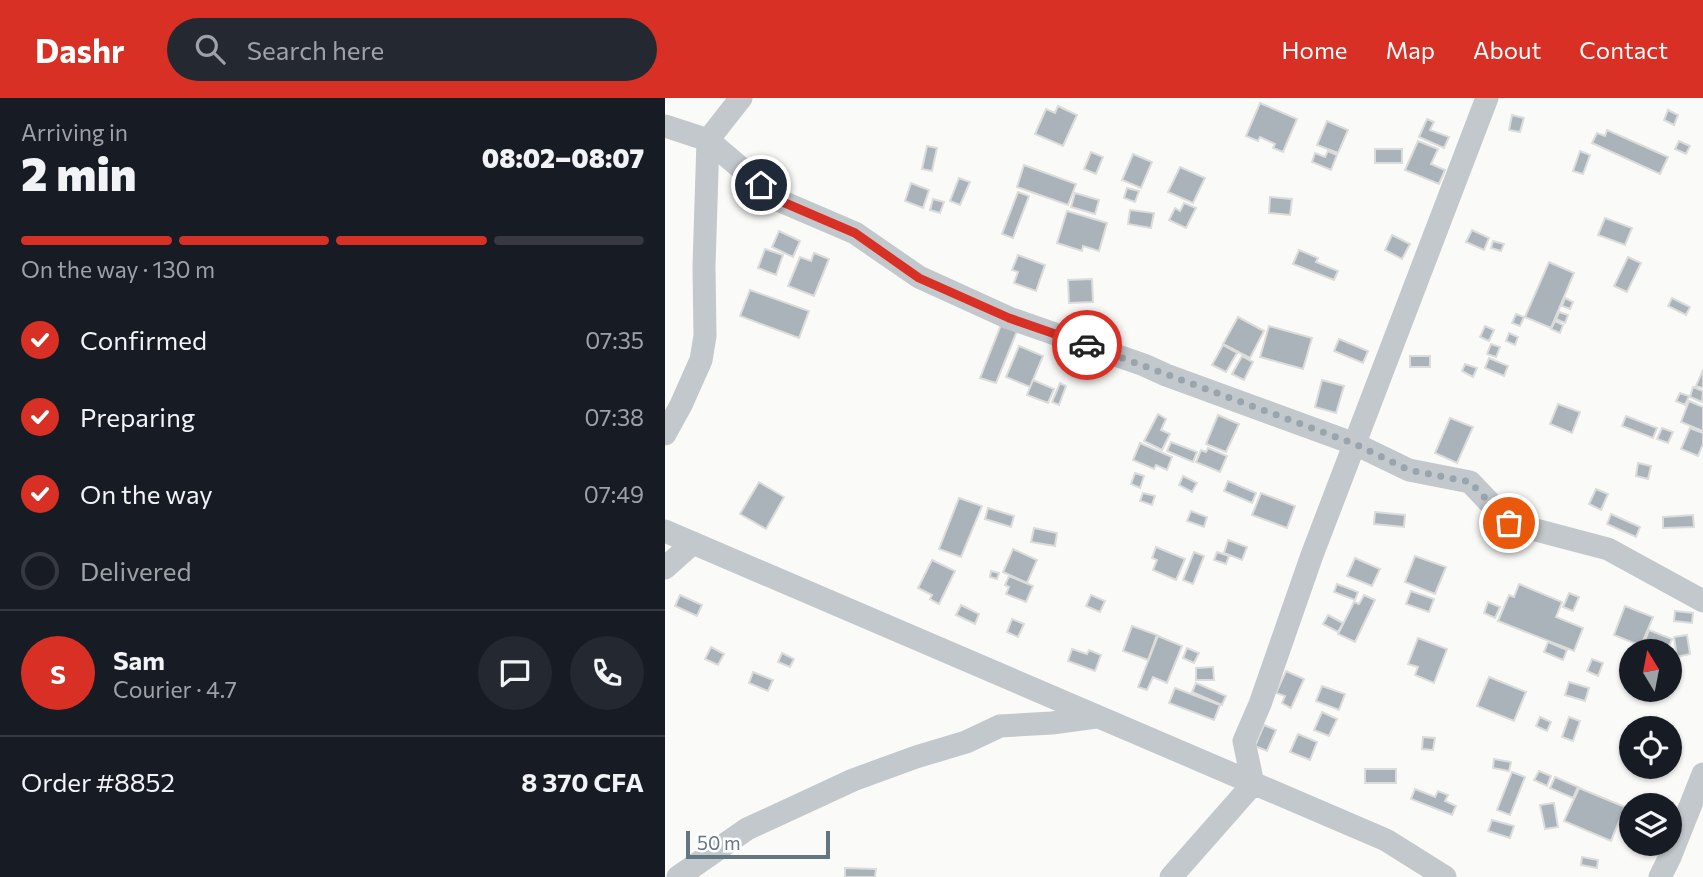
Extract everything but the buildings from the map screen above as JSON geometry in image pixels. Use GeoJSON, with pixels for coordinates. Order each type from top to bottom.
{"type":"FeatureCollection","features":[{"type":"Feature","properties":{"kind":"street"},"geometry":{"type":"LineString","coordinates":[[665,434],[701,360],[705,336],[704,253],[708,140],[741,98]]}},
{"type":"Feature","properties":{"kind":"street"},"geometry":{"type":"LineString","coordinates":[[1253,784],[1244,741],[1260,704],[1312,555],[1487,98]]}},
{"type":"Feature","properties":{"kind":"street"},"geometry":{"type":"LineString","coordinates":[[665,126],[708,140],[778,200],[855,233],[919,278],[1009,318],[1145,365],[1355,444],[1409,470],[1470,482],[1509,523],[1608,549],[1703,601]]}},
{"type":"Feature","properties":{"kind":"street"},"geometry":{"type":"LineString","coordinates":[[665,531],[1386,840],[1445,877]]}},
{"type":"Feature","properties":{"kind":"street"},"geometry":{"type":"LineString","coordinates":[[665,550],[693,543]]}},
{"type":"Feature","properties":{"kind":"street"},"geometry":{"type":"LineString","coordinates":[[665,568],[693,543]]}},
{"type":"Feature","properties":{"kind":"street"},"geometry":{"type":"LineString","coordinates":[[678,877],[747,829],[853,780],[966,742],[1000,726],[1096,717]]}},
{"type":"Feature","properties":{"kind":"street"},"geometry":{"type":"LineString","coordinates":[[1660,877],[1703,774]]}},
{"type":"Feature","properties":{"kind":"street"},"geometry":{"type":"LineString","coordinates":[[1171,877],[1253,784]]}},
{"type":"Feature","properties":{"kind":"way so far"},"geometry":{"type":"LineString","coordinates":[[1087,345],[1355,444],[1409,470],[1470,482],[1509,523]]}},
{"type":"Feature","properties":{"kind":"route"},"geometry":{"type":"LineString","coordinates":[[761,185],[778,200],[855,233],[919,278],[1009,318],[1087,345]]}}]}
